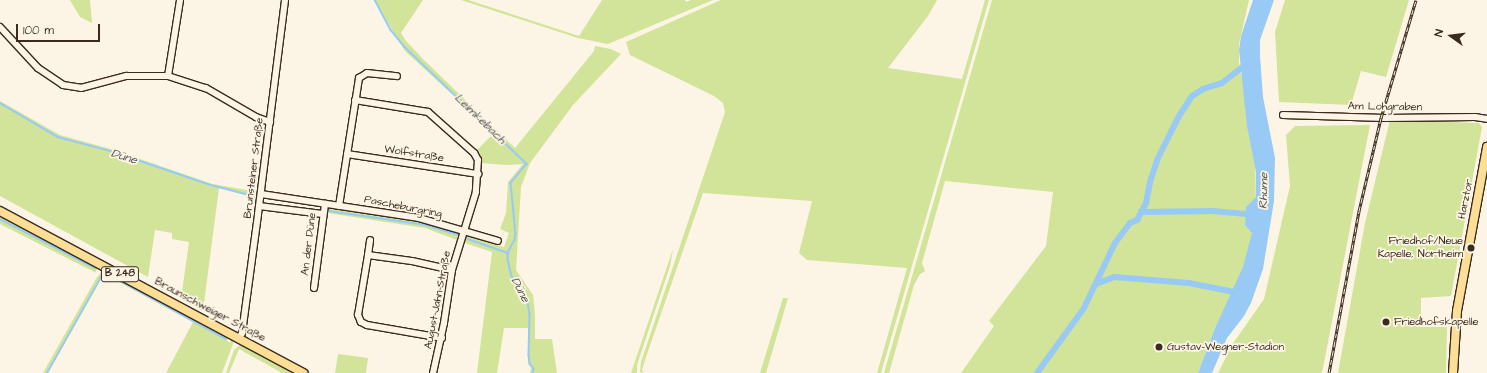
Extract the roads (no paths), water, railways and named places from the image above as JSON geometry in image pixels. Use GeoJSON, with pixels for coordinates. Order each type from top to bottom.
{"type":"FeatureCollection","features":[{"type":"Feature","properties":{"kind":"main road","name":"Harztor"},"geometry":{"type":"LineString","coordinates":[[1453,373],[1457,310],[1487,147]]}},
{"type":"Feature","properties":{"kind":"main road","name":"Braunschweiger Straße"},"geometry":{"type":"LineString","coordinates":[[0,211],[304,373]]}},
{"type":"Feature","properties":{"kind":"street"},"geometry":{"type":"LineString","coordinates":[[168,76],[180,0]]}},
{"type":"Feature","properties":{"kind":"street","name":"Brunsteiner Straße"},"geometry":{"type":"LineString","coordinates":[[239,338],[242,333],[261,194],[285,0]]}},
{"type":"Feature","properties":{"kind":"street"},"geometry":{"type":"LineString","coordinates":[[0,27],[45,74],[55,81],[70,87],[91,86],[126,76],[168,76],[206,88],[256,117],[270,122]]}},
{"type":"Feature","properties":{"kind":"street"},"geometry":{"type":"LineString","coordinates":[[339,206],[359,78],[363,74],[370,73],[397,76]]}},
{"type":"Feature","properties":{"kind":"street"},"geometry":{"type":"LineString","coordinates":[[355,100],[430,113],[474,153],[478,160],[475,196],[463,231]]}},
{"type":"Feature","properties":{"kind":"street","name":"Am Lohgraben"},"geometry":{"type":"LineString","coordinates":[[1283,115],[1385,118],[1475,117],[1487,119]]}},
{"type":"Feature","properties":{"kind":"street","name":"Wolfstraße"},"geometry":{"type":"LineString","coordinates":[[347,154],[478,174]]}},
{"type":"Feature","properties":{"kind":"street","name":"Pascheburgring"},"geometry":{"type":"LineString","coordinates":[[261,194],[419,218],[498,242]]}},
{"type":"Feature","properties":{"kind":"street","name":"An der Düne"},"geometry":{"type":"LineString","coordinates":[[314,288],[325,204]]}},
{"type":"Feature","properties":{"kind":"street"},"geometry":{"type":"LineString","coordinates":[[259,206],[323,214]]}},
{"type":"Feature","properties":{"kind":"street","name":"August-Jahn-Straße"},"geometry":{"type":"LineString","coordinates":[[434,373],[442,338],[452,270],[463,231]]}},
{"type":"Feature","properties":{"kind":"street"},"geometry":{"type":"LineString","coordinates":[[370,240],[358,315],[361,322],[367,325],[442,338]]}},
{"type":"Feature","properties":{"kind":"street"},"geometry":{"type":"LineString","coordinates":[[368,255],[418,262],[452,270]]}},
{"type":"Feature","properties":{"kind":"water","name":"Rhume"},"geometry":{"type":"Polygon","coordinates":[[[1253,0],[1274,0],[1260,40],[1260,56],[1263,97],[1275,158],[1274,201],[1263,269],[1251,303],[1244,316],[1227,338],[1212,373],[1198,373],[1215,328],[1243,267],[1252,233],[1245,225],[1246,207],[1256,197],[1256,172],[1247,126],[1239,50],[1241,36],[1253,0]]]}},
{"type":"Feature","properties":{"kind":"waterway","name":"Leimkebach"},"geometry":{"type":"LineString","coordinates":[[375,0],[391,30],[405,47],[527,164],[511,183],[516,234],[515,240],[508,253],[508,260],[513,280],[528,302],[530,314],[529,355],[530,364],[534,369],[533,373]]}},
{"type":"Feature","properties":{"kind":"waterway"},"geometry":{"type":"LineString","coordinates":[[1037,373],[1084,308],[1115,243],[1130,223],[1137,220],[1146,203],[1150,182],[1157,160],[1179,116],[1192,96],[1203,89],[1222,83],[1245,65]]}},
{"type":"Feature","properties":{"kind":"waterway","name":"Düne"},"geometry":{"type":"LineString","coordinates":[[0,103],[58,137],[114,152],[211,185],[254,196]]}},
{"type":"Feature","properties":{"kind":"waterway","name":"Düne"},"geometry":{"type":"LineString","coordinates":[[329,211],[426,225],[458,235]]}},
{"type":"Feature","properties":{"kind":"waterway"},"geometry":{"type":"LineString","coordinates":[[1141,212],[1212,211],[1245,214]]}},
{"type":"Feature","properties":{"kind":"waterway"},"geometry":{"type":"LineString","coordinates":[[0,219],[95,268]]}},
{"type":"Feature","properties":{"kind":"waterway","name":"Düne"},"geometry":{"type":"LineString","coordinates":[[465,238],[508,253]]}},
{"type":"Feature","properties":{"kind":"waterway"},"geometry":{"type":"LineString","coordinates":[[47,373],[104,272],[226,339]]}},
{"type":"Feature","properties":{"kind":"waterway"},"geometry":{"type":"LineString","coordinates":[[1096,284],[1114,277],[1189,283],[1239,293]]}},
{"type":"Feature","properties":{"kind":"railway"},"geometry":{"type":"LineString","coordinates":[[1329,373],[1359,211],[1381,118],[1416,0]]}},
{"type":"Feature","properties":{"kind":"place","name":"Friedhof/Neue Kapelle, Northeim"},"geometry":{"type":"Point","coordinates":[1471,248]}},
{"type":"Feature","properties":{"kind":"place","name":"Friedhofskapelle"},"geometry":{"type":"Point","coordinates":[1386,322]}},
{"type":"Feature","properties":{"kind":"place","name":"Gustav-Wegner-Stadion"},"geometry":{"type":"Point","coordinates":[1159,347]}}]}
